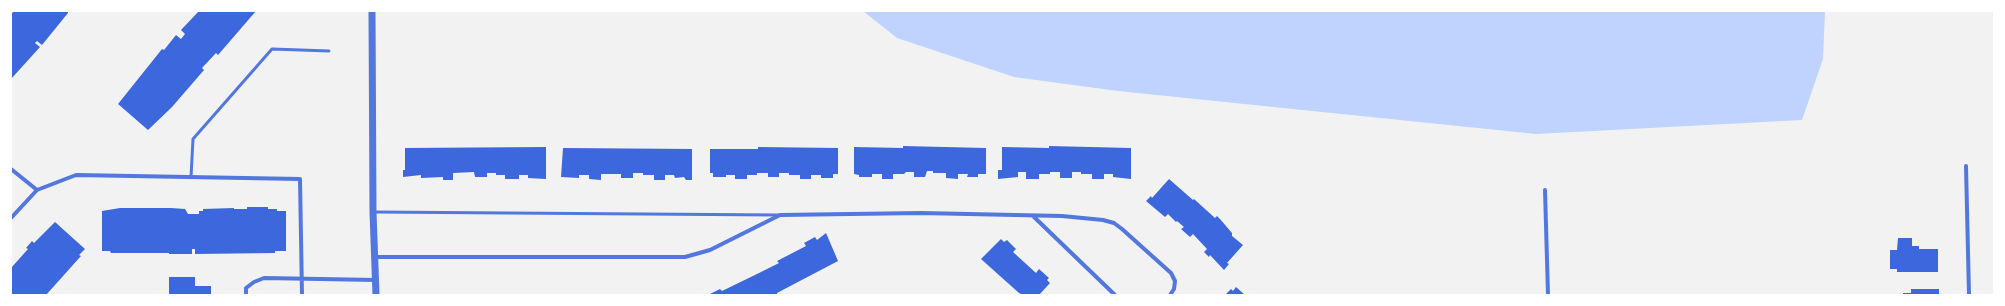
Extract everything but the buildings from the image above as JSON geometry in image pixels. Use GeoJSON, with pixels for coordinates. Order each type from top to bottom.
{"type":"FeatureCollection","features":[{"type":"Feature","properties":{"kind":"street"},"geometry":{"type":"LineString","coordinates":[[372,11],[373,212],[376,295]]}},
{"type":"Feature","properties":{"kind":"street"},"geometry":{"type":"LineString","coordinates":[[1966,166],[1969,295]]}},
{"type":"Feature","properties":{"kind":"street"},"geometry":{"type":"LineString","coordinates":[[11,169],[37,190]]}},
{"type":"Feature","properties":{"kind":"street"},"geometry":{"type":"LineString","coordinates":[[11,218],[37,190],[76,175],[300,179],[302,295]]}},
{"type":"Feature","properties":{"kind":"street"},"geometry":{"type":"LineString","coordinates":[[1545,190],[1548,295]]}},
{"type":"Feature","properties":{"kind":"street"},"geometry":{"type":"LineString","coordinates":[[375,257],[685,257],[710,250],[780,215],[921,213],[1069,217],[1103,220],[1114,223],[1171,273],[1175,281],[1174,289],[1170,295]]}},
{"type":"Feature","properties":{"kind":"street"},"geometry":{"type":"LineString","coordinates":[[1032,216],[1115,295]]}},
{"type":"Feature","properties":{"kind":"street"},"geometry":{"type":"LineString","coordinates":[[246,295],[246,288],[254,282],[264,278],[376,280]]}},
{"type":"Feature","properties":{"kind":"lane"},"geometry":{"type":"LineString","coordinates":[[191,177],[192,139],[272,49],[329,50]]}},
{"type":"Feature","properties":{"kind":"lane"},"geometry":{"type":"LineString","coordinates":[[373,212],[780,215]]}},
{"type":"Feature","properties":{"kind":"water"},"geometry":{"type":"Polygon","coordinates":[[[863,11],[1825,11],[1823,59],[1802,120],[1536,134],[1118,91],[1014,77],[897,38],[863,11]]]}}]}
